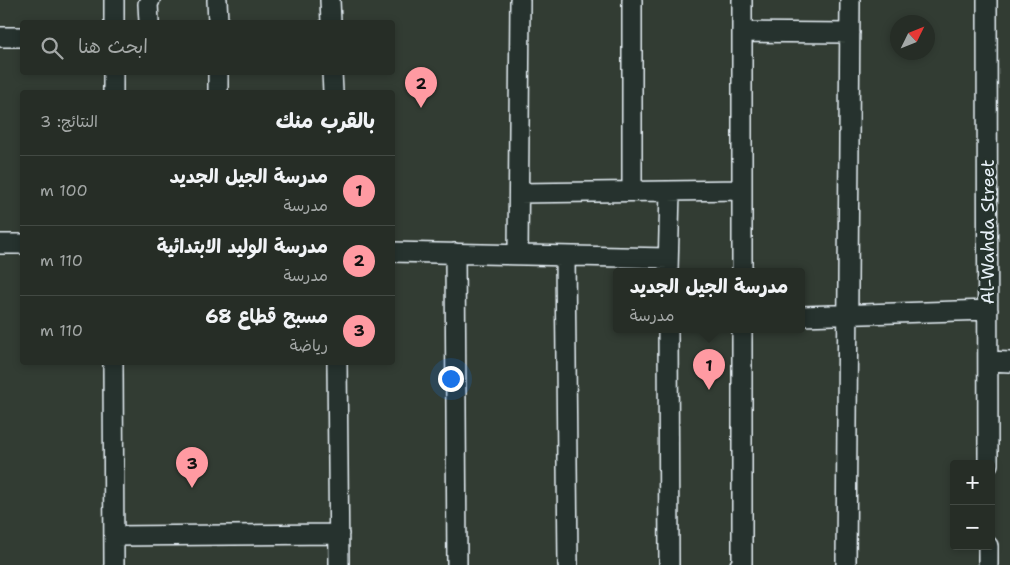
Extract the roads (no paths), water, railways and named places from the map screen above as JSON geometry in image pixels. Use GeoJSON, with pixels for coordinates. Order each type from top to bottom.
{"type":"FeatureCollection","features":[{"type":"Feature","properties":{"kind":"street"},"geometry":{"type":"LineString","coordinates":[[114,0],[114,20]]}},
{"type":"Feature","properties":{"kind":"street"},"geometry":{"type":"LineString","coordinates":[[149,20],[148,4],[150,0]]}},
{"type":"Feature","properties":{"kind":"street"},"geometry":{"type":"LineString","coordinates":[[217,0],[218,20]]}},
{"type":"Feature","properties":{"kind":"street"},"geometry":{"type":"LineString","coordinates":[[330,0],[331,20]]}},
{"type":"Feature","properties":{"kind":"street"},"geometry":{"type":"LineString","coordinates":[[518,255],[520,0]]}},
{"type":"Feature","properties":{"kind":"street"},"geometry":{"type":"LineString","coordinates":[[632,0],[632,191]]}},
{"type":"Feature","properties":{"kind":"street"},"geometry":{"type":"LineString","coordinates":[[742,0],[742,268]]}},
{"type":"Feature","properties":{"kind":"street"},"geometry":{"type":"LineString","coordinates":[[846,565],[850,0]]}},
{"type":"Feature","properties":{"kind":"street","name":"Al-Wahda Street"},"geometry":{"type":"LineString","coordinates":[[987,0],[988,460]]}},
{"type":"Feature","properties":{"kind":"street"},"geometry":{"type":"LineString","coordinates":[[742,32],[850,33]]}},
{"type":"Feature","properties":{"kind":"street"},"geometry":{"type":"LineString","coordinates":[[0,37],[20,37]]}},
{"type":"Feature","properties":{"kind":"street"},"geometry":{"type":"LineString","coordinates":[[113,75],[113,90]]}},
{"type":"Feature","properties":{"kind":"street"},"geometry":{"type":"LineString","coordinates":[[218,75],[218,90]]}},
{"type":"Feature","properties":{"kind":"street"},"geometry":{"type":"LineString","coordinates":[[332,75],[333,90]]}},
{"type":"Feature","properties":{"kind":"street"},"geometry":{"type":"LineString","coordinates":[[519,192],[742,190]]}},
{"type":"Feature","properties":{"kind":"street"},"geometry":{"type":"LineString","coordinates":[[395,252],[565,256],[668,265],[670,191]]}},
{"type":"Feature","properties":{"kind":"street"},"geometry":{"type":"LineString","coordinates":[[0,244],[20,244]]}},
{"type":"Feature","properties":{"kind":"street"},"geometry":{"type":"LineString","coordinates":[[456,253],[457,565]]}},
{"type":"Feature","properties":{"kind":"street"},"geometry":{"type":"LineString","coordinates":[[565,256],[568,565]]}},
{"type":"Feature","properties":{"kind":"street"},"geometry":{"type":"LineString","coordinates":[[805,316],[988,310]]}},
{"type":"Feature","properties":{"kind":"street"},"geometry":{"type":"LineString","coordinates":[[668,333],[669,565]]}},
{"type":"Feature","properties":{"kind":"street"},"geometry":{"type":"LineString","coordinates":[[740,565],[742,565],[742,333]]}},
{"type":"Feature","properties":{"kind":"street"},"geometry":{"type":"LineString","coordinates":[[988,360],[1010,362]]}},
{"type":"Feature","properties":{"kind":"street"},"geometry":{"type":"LineString","coordinates":[[113,365],[114,565]]}},
{"type":"Feature","properties":{"kind":"street"},"geometry":{"type":"LineString","coordinates":[[337,365],[339,565]]}},
{"type":"Feature","properties":{"kind":"street"},"geometry":{"type":"LineString","coordinates":[[114,536],[339,534]]}},
{"type":"Feature","properties":{"kind":"street"},"geometry":{"type":"LineString","coordinates":[[988,550],[988,565]]}},
{"type":"Feature","properties":{"kind":"place","name":"مدرسة الوليد الابتدائية"},"geometry":{"type":"Point","coordinates":[421,108]}},
{"type":"Feature","properties":{"kind":"place","name":"مدرسة الجيل الجديد"},"geometry":{"type":"Point","coordinates":[709,390]}},
{"type":"Feature","properties":{"kind":"place","name":"مسبح قطاع 68"},"geometry":{"type":"Point","coordinates":[192,488]}}]}
